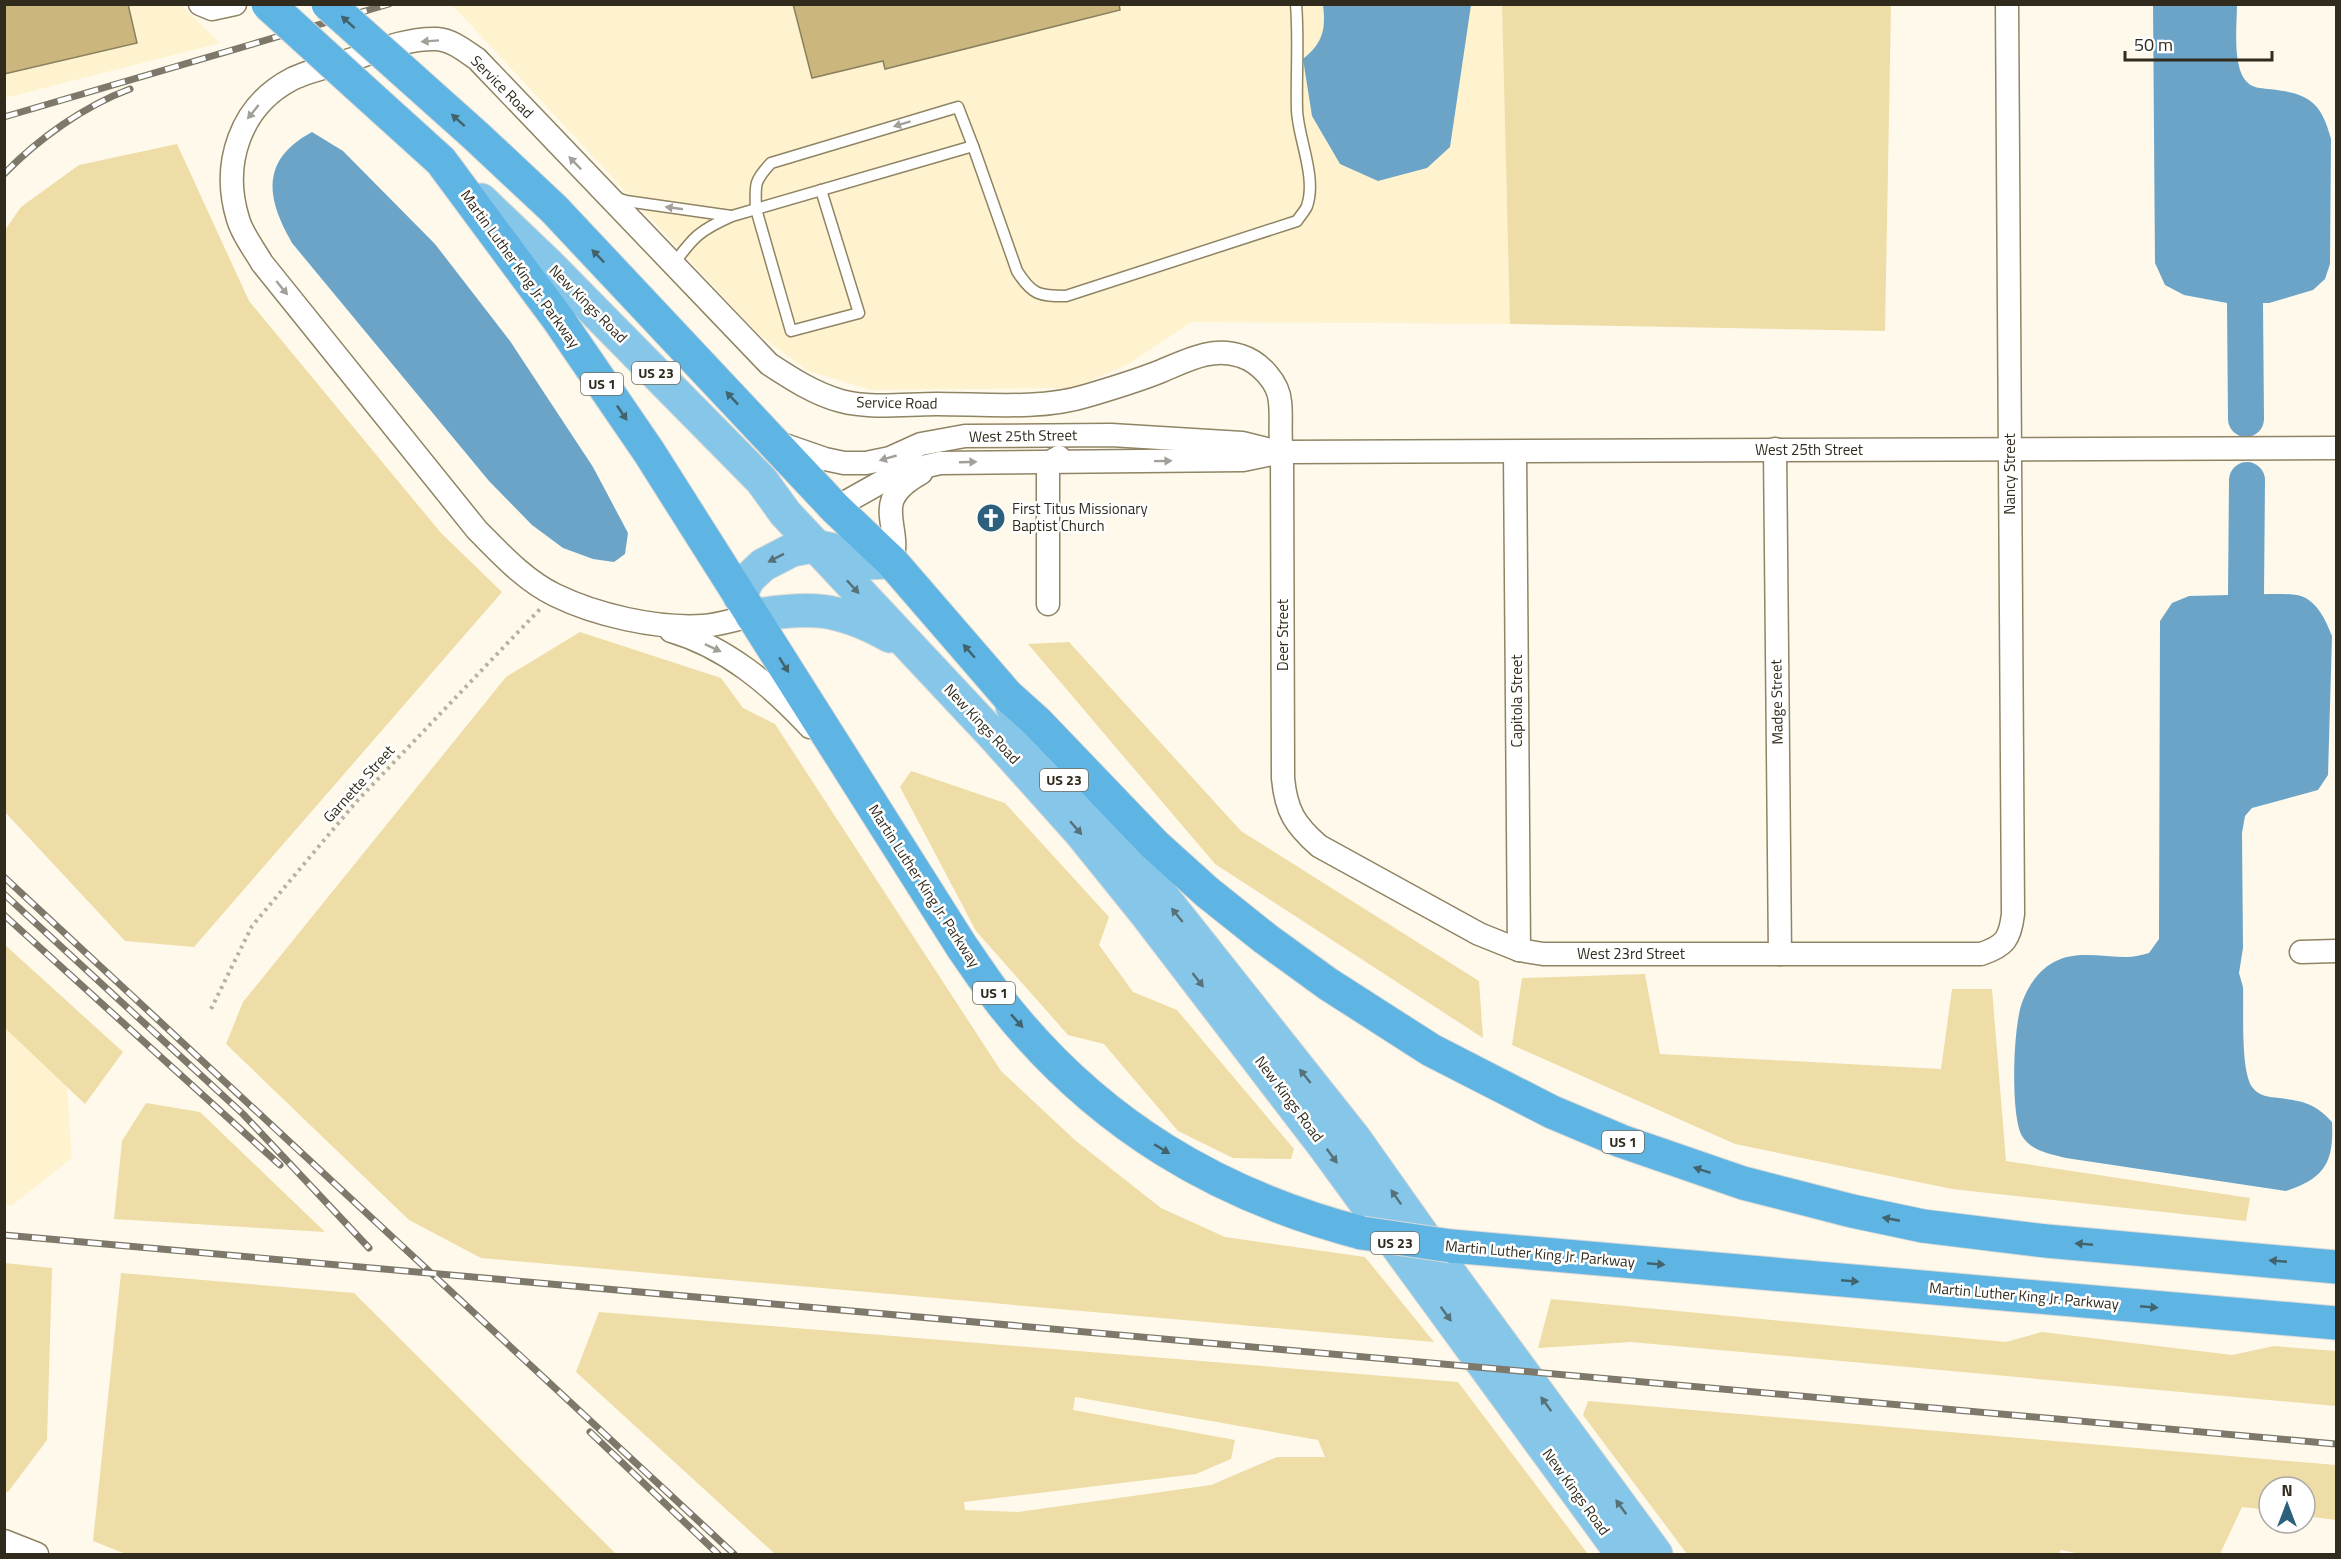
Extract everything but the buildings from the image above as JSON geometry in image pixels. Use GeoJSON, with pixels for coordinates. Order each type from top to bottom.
{"type":"FeatureCollection","features":[{"type":"Feature","properties":{"kind":"highway","name":"New Kings Road"},"geometry":{"type":"LineString","coordinates":[[268,4],[441,161]]}},
{"type":"Feature","properties":{"kind":"highway","name":"New Kings Road"},"geometry":{"type":"LineString","coordinates":[[328,4],[554,209],[771,441],[892,562],[1007,695]]}},
{"type":"Feature","properties":{"kind":"highway","name":"Martin Luther King Jr. Parkway"},"geometry":{"type":"LineString","coordinates":[[441,161],[558,319],[649,452],[962,947],[1004,1006],[1078,1086],[1113,1116],[1197,1170],[1279,1208],[1317,1222],[1362,1233],[1451,1246],[2337,1323]]}},
{"type":"Feature","properties":{"kind":"highway","name":"US 1"},"geometry":{"type":"LineString","coordinates":[[1007,695],[1037,722],[1155,845],[1207,892],[1266,939],[1328,984],[1431,1050],[1552,1112],[1621,1141],[1690,1166],[1851,1212],[1923,1226],[2012,1237],[2337,1266]]}},
{"type":"Feature","properties":{"kind":"main road","name":"New Kings Road"},"geometry":{"type":"LineString","coordinates":[[441,161],[549,265],[762,481],[785,513],[814,546],[993,735],[1230,1001]]}},
{"type":"Feature","properties":{"kind":"main road"},"geometry":{"type":"LineString","coordinates":[[762,481],[805,503],[836,508]]}},
{"type":"Feature","properties":{"kind":"main road"},"geometry":{"type":"LineString","coordinates":[[892,562],[866,562],[838,551],[814,546],[792,550],[763,564],[748,579],[746,606],[818,609],[843,614],[875,627],[910,647]]}},
{"type":"Feature","properties":{"kind":"main road","name":"New Kings Road"},"geometry":{"type":"LineString","coordinates":[[1007,695],[1021,726],[1132,858],[1230,1001],[1331,1155],[1574,1465],[1656,1554]]}},
{"type":"Feature","properties":{"kind":"main road","name":"New Kings Road"},"geometry":{"type":"LineString","coordinates":[[1574,1465],[1622,1554]]}},
{"type":"Feature","properties":{"kind":"street"},"geometry":{"type":"LineString","coordinates":[[200,4],[212,9],[235,4]]}},
{"type":"Feature","properties":{"kind":"street","name":"Nancy Street"},"geometry":{"type":"LineString","coordinates":[[2006,941],[2013,914],[2007,4]]}},
{"type":"Feature","properties":{"kind":"street","name":"Service Road"},"geometry":{"type":"LineString","coordinates":[[746,606],[705,626],[674,627],[638,621],[596,610],[554,595],[514,567],[477,530],[262,263],[238,220],[231,186],[233,153],[245,122],[265,96],[293,79],[399,44],[438,39],[457,45],[477,60],[769,364],[804,387],[842,401],[880,405],[1037,404],[1083,397],[1159,372],[1191,357],[1221,352],[1242,356],[1262,368],[1271,380],[1281,400],[1279,432],[1282,452]]}},
{"type":"Feature","properties":{"kind":"street"},"geometry":{"type":"LineString","coordinates":[[1048,604],[1048,463],[1070,449],[1111,435]]}},
{"type":"Feature","properties":{"kind":"street","name":"West 25th Street"},"geometry":{"type":"LineString","coordinates":[[771,441],[844,463],[866,463],[890,458],[921,444],[965,436],[1111,435],[1242,443],[1282,452]]}},
{"type":"Feature","properties":{"kind":"street","name":"West 25th Street"},"geometry":{"type":"LineString","coordinates":[[836,508],[885,480],[914,469],[940,463],[1243,459],[1282,452],[2337,448]]}},
{"type":"Feature","properties":{"kind":"street","name":"Madge Street"},"geometry":{"type":"LineString","coordinates":[[1775,449],[1780,954]]}},
{"type":"Feature","properties":{"kind":"street","name":"Deer Street"},"geometry":{"type":"LineString","coordinates":[[1282,452],[1283,778],[1285,798],[1292,817]]}},
{"type":"Feature","properties":{"kind":"street","name":"Capitola Street"},"geometry":{"type":"LineString","coordinates":[[1515,452],[1518,951]]}},
{"type":"Feature","properties":{"kind":"street"},"geometry":{"type":"LineString","coordinates":[[892,562],[895,551],[890,519],[893,498],[907,481],[940,463]]}},
{"type":"Feature","properties":{"kind":"street"},"geometry":{"type":"LineString","coordinates":[[638,621],[687,636],[724,653],[794,709],[850,771]]}},
{"type":"Feature","properties":{"kind":"street","name":"West 23rd Street"},"geometry":{"type":"LineString","coordinates":[[1292,817],[1303,832],[1319,846],[1479,934],[1518,951],[1543,954],[1981,954],[1996,949],[2006,941]]}},
{"type":"Feature","properties":{"kind":"street"},"geometry":{"type":"LineString","coordinates":[[2301,952],[2337,951]]}},
{"type":"Feature","properties":{"kind":"street"},"geometry":{"type":"LineString","coordinates":[[4,1541],[37,1554]]}},
{"type":"Feature","properties":{"kind":"lane"},"geometry":{"type":"LineString","coordinates":[[821,190],[859,313],[791,331],[756,209],[755,189],[758,177],[771,163],[958,107],[1017,272],[1027,288],[1042,296],[1066,296],[1297,221],[1307,205],[1309,184],[1307,155],[1297,113],[1299,37],[1296,4]]}},
{"type":"Feature","properties":{"kind":"lane"},"geometry":{"type":"LineString","coordinates":[[673,266],[691,239],[708,227],[732,216],[973,146]]}},
{"type":"Feature","properties":{"kind":"lane"},"geometry":{"type":"LineString","coordinates":[[604,193],[626,201],[732,216]]}},
{"type":"Feature","properties":{"kind":"path","name":"Garnette Street"},"geometry":{"type":"LineString","coordinates":[[211,1009],[252,926],[357,801],[554,595]]}},
{"type":"Feature","properties":{"kind":"shaded area"},"geometry":{"type":"Polygon","coordinates":[[[5,5],[181,5],[220,43],[5,98],[5,5]]]}},
{"type":"Feature","properties":{"kind":"shaded area"},"geometry":{"type":"Polygon","coordinates":[[[452,5],[1502,5],[1510,324],[1192,322],[1127,365],[1073,388],[871,390],[808,371],[758,334],[452,5]]]}},
{"type":"Feature","properties":{"kind":"shaded area"},"geometry":{"type":"Polygon","coordinates":[[[1502,5],[1891,5],[1885,331],[1510,324],[1502,5]]]}},
{"type":"Feature","properties":{"kind":"shaded area"},"geometry":{"type":"Polygon","coordinates":[[[177,144],[249,301],[441,533],[502,592],[194,947],[125,941],[4,811],[5,230],[21,207],[79,165],[177,144]]]}},
{"type":"Feature","properties":{"kind":"shaded area"},"geometry":{"type":"Polygon","coordinates":[[[580,632],[721,678],[743,708],[775,724],[1001,1071],[1076,1141],[1161,1208],[1225,1237],[1365,1257],[1434,1342],[481,1258],[409,1220],[226,1044],[243,1002],[506,677],[580,632]]]}},
{"type":"Feature","properties":{"kind":"shaded area"},"geometry":{"type":"Polygon","coordinates":[[[1069,642],[1241,831],[1479,981],[1483,1038],[1215,864],[1028,644],[1069,642]]]}},
{"type":"Feature","properties":{"kind":"shaded area"},"geometry":{"type":"Polygon","coordinates":[[[911,771],[1005,803],[1109,917],[1099,945],[1133,992],[1177,1010],[1294,1149],[1291,1159],[1233,1158],[1178,1131],[1104,1044],[1068,1035],[976,931],[900,787],[911,771]]]}},
{"type":"Feature","properties":{"kind":"shaded area"},"geometry":{"type":"Polygon","coordinates":[[[4,944],[123,1052],[85,1104],[5,1028],[4,944]]]}},
{"type":"Feature","properties":{"kind":"shaded area"},"geometry":{"type":"Polygon","coordinates":[[[1645,974],[1660,1054],[1941,1069],[1952,989],[1992,989],[2006,1161],[2250,1198],[2246,1221],[1952,1189],[1735,1144],[1512,1045],[1522,978],[1645,974]]]}},
{"type":"Feature","properties":{"kind":"shaded area"},"geometry":{"type":"Polygon","coordinates":[[[4,1015],[66,1072],[72,1158],[11,1206],[4,1205],[4,1015]]]}},
{"type":"Feature","properties":{"kind":"shaded area"},"geometry":{"type":"Polygon","coordinates":[[[146,1103],[200,1112],[325,1232],[114,1219],[122,1141],[146,1103]]]}},
{"type":"Feature","properties":{"kind":"shaded area"},"geometry":{"type":"Polygon","coordinates":[[[5,1263],[52,1268],[47,1440],[8,1492],[4,1491],[5,1263]]]}},
{"type":"Feature","properties":{"kind":"shaded area"},"geometry":{"type":"Polygon","coordinates":[[[121,1273],[354,1293],[616,1554],[126,1554],[93,1541],[121,1273]]]}},
{"type":"Feature","properties":{"kind":"shaded area"},"geometry":{"type":"Polygon","coordinates":[[[1551,1299],[2006,1342],[2042,1332],[2232,1355],[2274,1346],[2336,1351],[2336,1406],[1631,1342],[1538,1348],[1551,1299]]]}},
{"type":"Feature","properties":{"kind":"shaded area"},"geometry":{"type":"Polygon","coordinates":[[[599,1312],[1458,1382],[1588,1554],[775,1554],[576,1372],[599,1312]],[[1075,1397],[1073,1410],[1235,1440],[1231,1459],[1196,1474],[964,1502],[965,1510],[1018,1512],[1211,1485],[1277,1457],[1325,1457],[1318,1440],[1075,1397]]]}},
{"type":"Feature","properties":{"kind":"shaded area"},"geometry":{"type":"Polygon","coordinates":[[[1588,1401],[2336,1465],[2336,1520],[2317,1518],[2317,1475],[2257,1475],[2257,1509],[2242,1507],[2220,1554],[2081,1554],[2061,1550],[2059,1554],[1687,1554],[1583,1415],[1588,1401]]]}},
{"type":"Feature","properties":{"kind":"water"},"geometry":{"type":"Polygon","coordinates":[[[1323,5],[1471,5],[1450,147],[1427,168],[1378,181],[1340,164],[1312,116],[1303,59],[1315,47],[1322,35],[1323,5]]]}},
{"type":"Feature","properties":{"kind":"water"},"geometry":{"type":"Polygon","coordinates":[[[2153,5],[2237,5],[2237,56],[2242,75],[2247,82],[2257,87],[2302,96],[2317,107],[2322,115],[2331,139],[2330,264],[2325,279],[2313,290],[2269,303],[2227,303],[2184,295],[2165,285],[2155,263],[2153,5]]]}},
{"type":"Feature","properties":{"kind":"water"},"geometry":{"type":"Polygon","coordinates":[[[312,132],[343,151],[435,244],[510,341],[593,467],[628,533],[625,554],[614,562],[593,559],[563,548],[532,525],[489,481],[292,243],[277,211],[273,195],[273,181],[276,168],[283,155],[295,143],[312,132]]]}},
{"type":"Feature","properties":{"kind":"water"},"geometry":{"type":"Polygon","coordinates":[[[2277,594],[2301,596],[2307,599],[2317,607],[2332,636],[2328,775],[2318,790],[2252,808],[2245,816],[2242,833],[2243,948],[2239,973],[2243,987],[2244,1055],[2249,1080],[2255,1091],[2308,1104],[2332,1122],[2329,1158],[2318,1174],[2286,1191],[2066,1158],[2047,1153],[2030,1145],[2022,1136],[2016,1109],[2015,1047],[2020,1011],[2028,989],[2044,969],[2062,958],[2080,955],[2138,956],[2149,953],[2159,939],[2160,621],[2172,603],[2189,596],[2277,594]]]}},
{"type":"Feature","properties":{"kind":"waterway"},"geometry":{"type":"LineString","coordinates":[[2245,303],[2246,419]]}},
{"type":"Feature","properties":{"kind":"waterway"},"geometry":{"type":"LineString","coordinates":[[2246,595],[2247,480]]}},
{"type":"Feature","properties":{"kind":"railway"},"geometry":{"type":"LineString","coordinates":[[4,117],[389,4]]}},
{"type":"Feature","properties":{"kind":"railway"},"geometry":{"type":"LineString","coordinates":[[4,174],[32,148],[79,114],[130,89]]}},
{"type":"Feature","properties":{"kind":"railway"},"geometry":{"type":"LineString","coordinates":[[4,877],[734,1554]]}},
{"type":"Feature","properties":{"kind":"railway"},"geometry":{"type":"LineString","coordinates":[[4,894],[243,1114],[369,1248]]}},
{"type":"Feature","properties":{"kind":"railway"},"geometry":{"type":"LineString","coordinates":[[4,915],[280,1165]]}},
{"type":"Feature","properties":{"kind":"railway"},"geometry":{"type":"LineString","coordinates":[[4,1235],[2336,1444]]}},
{"type":"Feature","properties":{"kind":"railway"},"geometry":{"type":"LineString","coordinates":[[590,1432],[718,1554]]}},
{"type":"Feature","properties":{"kind":"place","name":"First Titus Missionary Baptist Church"},"geometry":{"type":"Point","coordinates":[991,518]}}]}
